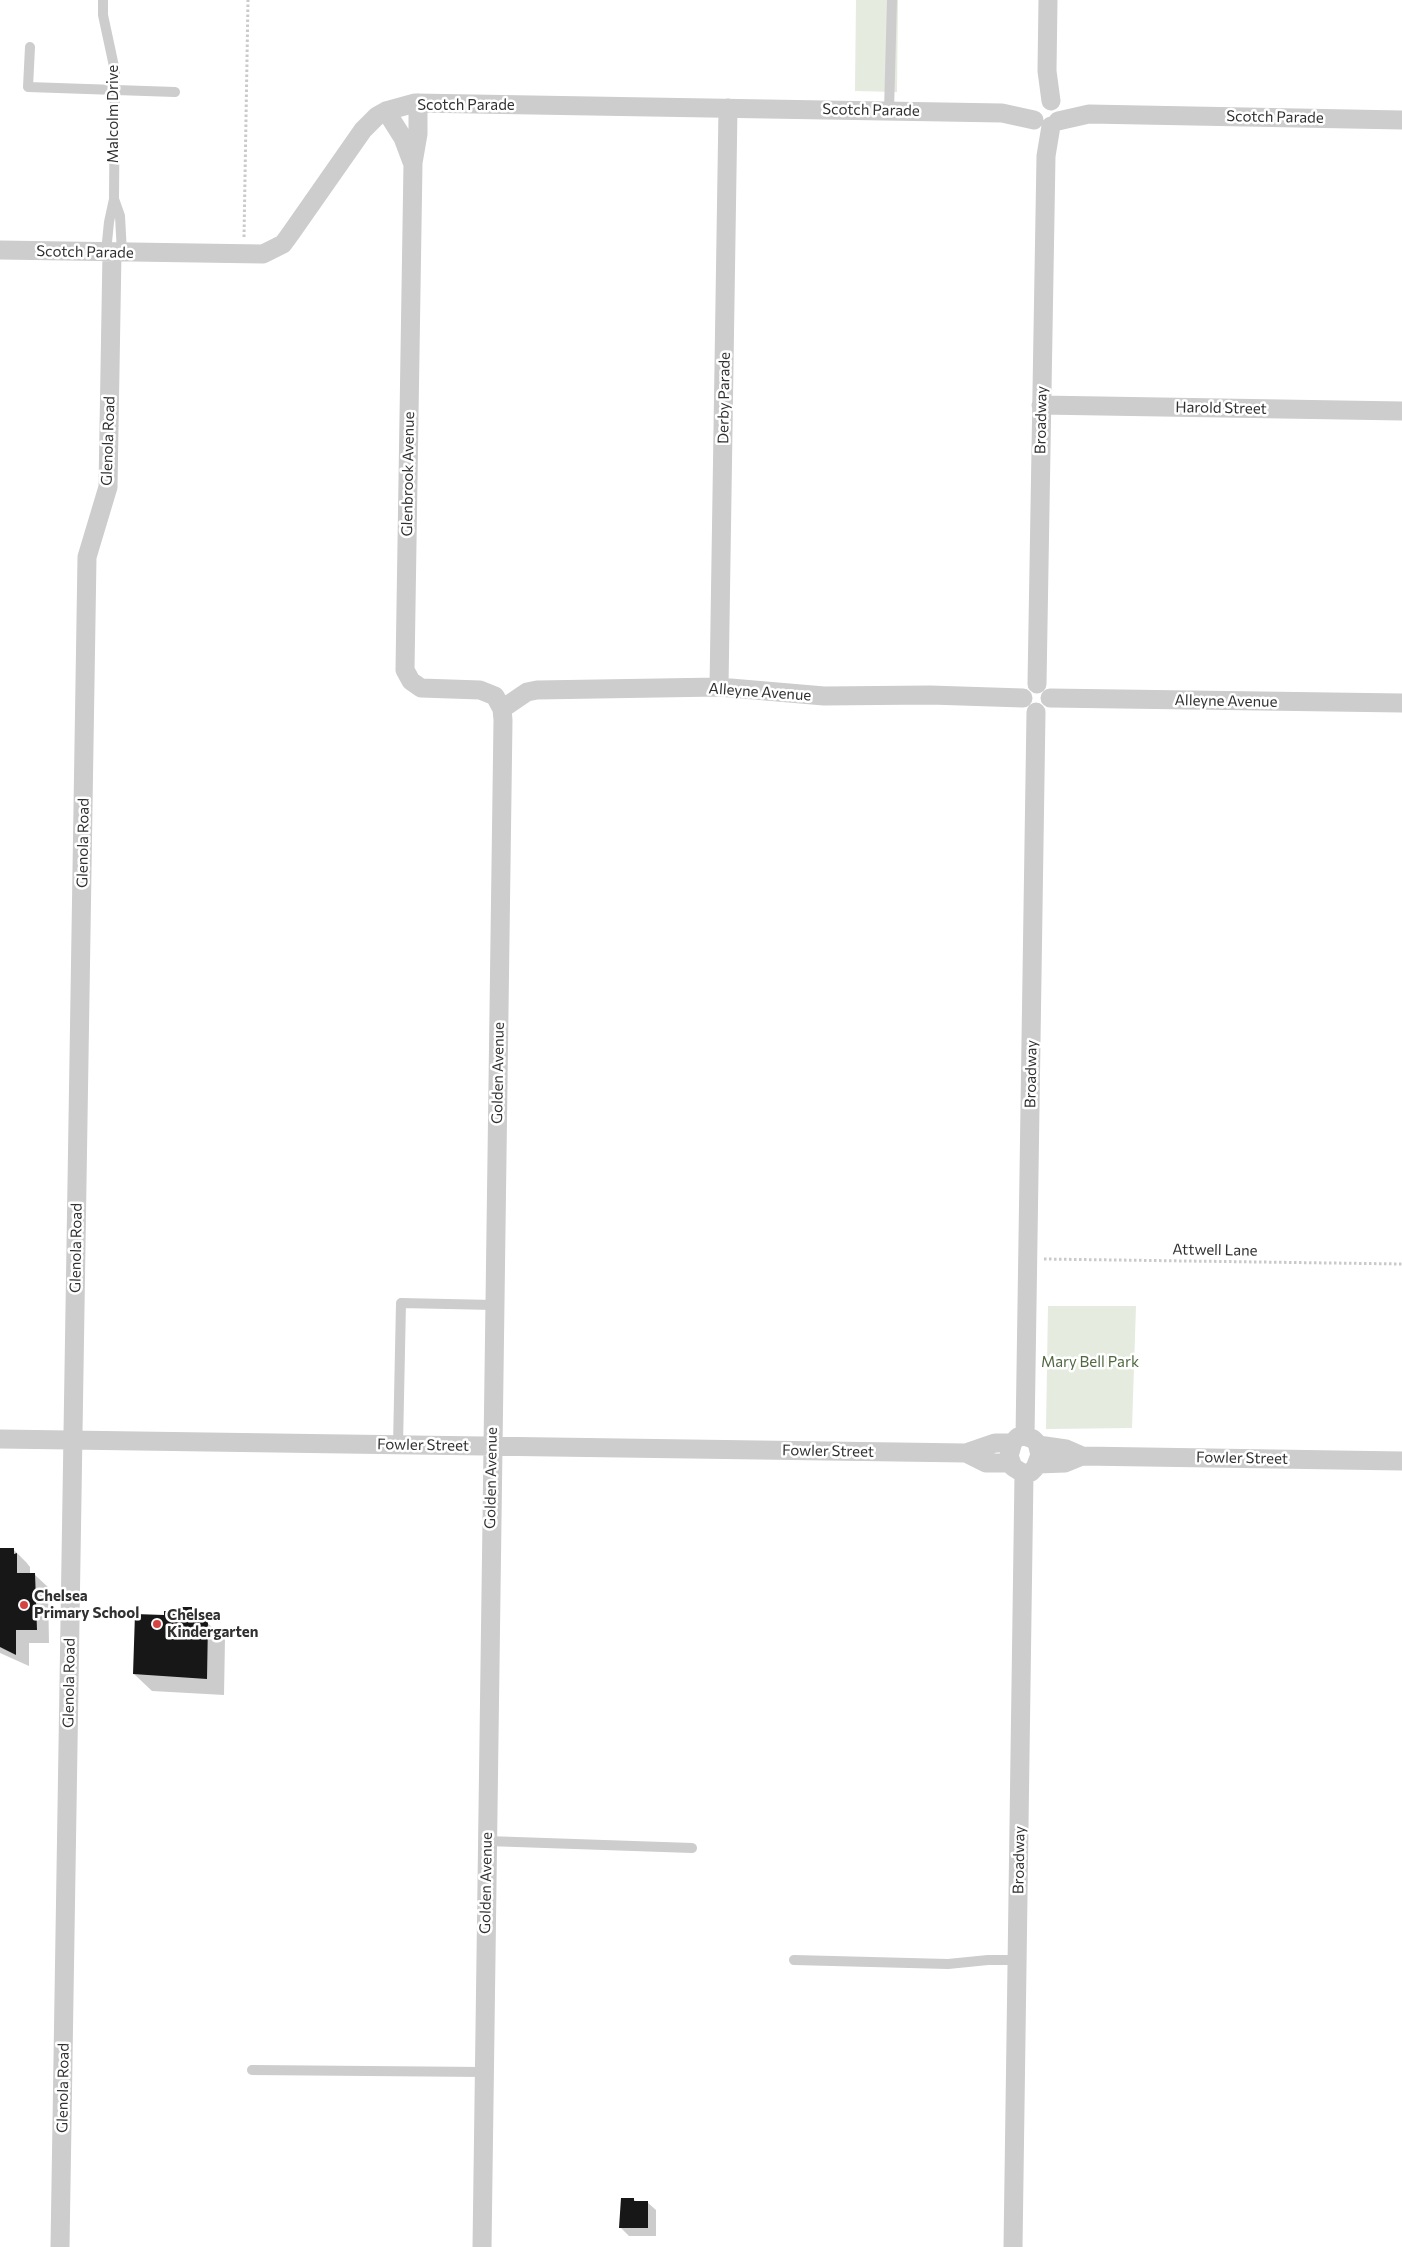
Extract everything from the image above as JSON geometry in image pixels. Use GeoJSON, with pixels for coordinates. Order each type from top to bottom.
{"type":"FeatureCollection","features":[{"type":"Feature","properties":{"kind":"street","name":"Broadway"},"geometry":{"type":"LineString","coordinates":[[1037,684],[1048,0]]}},
{"type":"Feature","properties":{"kind":"street","name":"Scotch Parade"},"geometry":{"type":"LineString","coordinates":[[0,250],[263,254],[283,244],[363,130],[386,111],[418,103],[1402,120]]}},
{"type":"Feature","properties":{"kind":"street","name":"Glenbrook Avenue"},"geometry":{"type":"LineString","coordinates":[[418,103],[418,134],[413,163],[405,670],[411,681],[421,688],[488,692],[495,696],[502,709]]}},
{"type":"Feature","properties":{"kind":"street","name":"Derby Parade"},"geometry":{"type":"LineString","coordinates":[[719,688],[728,108]]}},
{"type":"Feature","properties":{"kind":"street","name":"Glenbrook Avenue"},"geometry":{"type":"LineString","coordinates":[[386,111],[404,138],[413,163]]}},
{"type":"Feature","properties":{"kind":"street","name":"Glenola Road"},"geometry":{"type":"LineString","coordinates":[[60,2247],[87,557],[108,487],[113,252]]}},
{"type":"Feature","properties":{"kind":"street","name":"Harold Street"},"geometry":{"type":"LineString","coordinates":[[1041,405],[1402,410]]}},
{"type":"Feature","properties":{"kind":"street"},"geometry":{"type":"LineString","coordinates":[[1037,684],[1048,690],[1050,698],[1044,709],[1036,712],[1028,709],[1023,698],[1026,690],[1037,684]]}},
{"type":"Feature","properties":{"kind":"street","name":"Alleyne Avenue"},"geometry":{"type":"LineString","coordinates":[[502,709],[527,692],[537,690],[719,688],[824,696],[930,695],[1023,698]]}},
{"type":"Feature","properties":{"kind":"street","name":"Alleyne Avenue"},"geometry":{"type":"LineString","coordinates":[[1050,698],[1402,703]]}},
{"type":"Feature","properties":{"kind":"street","name":"Golden Avenue"},"geometry":{"type":"LineString","coordinates":[[482,2247],[502,709]]}},
{"type":"Feature","properties":{"kind":"street","name":"Broadway"},"geometry":{"type":"LineString","coordinates":[[1012,2247],[1029,1259],[1036,712]]}},
{"type":"Feature","properties":{"kind":"street","name":"Fowler Street"},"geometry":{"type":"LineString","coordinates":[[0,1439],[966,1453],[986,1463],[1025,1454],[1065,1463],[1082,1456],[1402,1461]]}},
{"type":"Feature","properties":{"kind":"lane","name":"Malcolm Drive"},"geometry":{"type":"LineString","coordinates":[[103,0],[103,15],[115,63],[114,199],[110,215],[113,252]]}},
{"type":"Feature","properties":{"kind":"lane"},"geometry":{"type":"LineString","coordinates":[[889,111],[892,0]]}},
{"type":"Feature","properties":{"kind":"lane"},"geometry":{"type":"LineString","coordinates":[[30,47],[28,87],[175,92]]}},
{"type":"Feature","properties":{"kind":"lane","name":"Malcolm Drive"},"geometry":{"type":"LineString","coordinates":[[113,252],[120,216],[114,199]]}},
{"type":"Feature","properties":{"kind":"lane"},"geometry":{"type":"LineString","coordinates":[[398,1445],[401,1303],[494,1305]]}},
{"type":"Feature","properties":{"kind":"lane"},"geometry":{"type":"LineString","coordinates":[[487,1841],[692,1848]]}},
{"type":"Feature","properties":{"kind":"lane"},"geometry":{"type":"LineString","coordinates":[[794,1960],[948,1964],[988,1960],[1017,1960]]}},
{"type":"Feature","properties":{"kind":"lane"},"geometry":{"type":"LineString","coordinates":[[252,2070],[484,2072]]}},
{"type":"Feature","properties":{"kind":"path"},"geometry":{"type":"LineString","coordinates":[[244,254],[248,0]]}},
{"type":"Feature","properties":{"kind":"path","name":"Attwell Lane"},"geometry":{"type":"LineString","coordinates":[[1029,1259],[1402,1264]]}},
{"type":"Feature","properties":{"kind":"green space"},"geometry":{"type":"Polygon","coordinates":[[[856,0],[898,0],[897,92],[855,91],[856,0]]]}},
{"type":"Feature","properties":{"kind":"green space","name":"Mary Bell Park"},"geometry":{"type":"Polygon","coordinates":[[[1048,1306],[1136,1306],[1132,1428],[1046,1429],[1048,1306]]]}},
{"type":"Feature","properties":{"kind":"building"},"geometry":{"type":"Polygon","coordinates":[[[0,1548],[14,1548],[14,1554],[17,1553],[17,1573],[35,1573],[37,1630],[16,1630],[16,1655],[0,1647],[0,1548]]]}},
{"type":"Feature","properties":{"kind":"building"},"geometry":{"type":"Polygon","coordinates":[[[180,1607],[192,1607],[192,1621],[208,1621],[207,1679],[133,1674],[135,1614],[164,1615],[164,1611],[180,1612],[180,1607]]]}},
{"type":"Feature","properties":{"kind":"building"},"geometry":{"type":"Polygon","coordinates":[[[621,2198],[634,2198],[634,2201],[648,2201],[648,2228],[619,2228],[621,2198]]]}},
{"type":"Feature","properties":{"kind":"place","name":"Chelsea Primary School"},"geometry":{"type":"Point","coordinates":[24,1605]}},
{"type":"Feature","properties":{"kind":"place","name":"Chelsea Kindergarten"},"geometry":{"type":"Point","coordinates":[157,1624]}}]}
